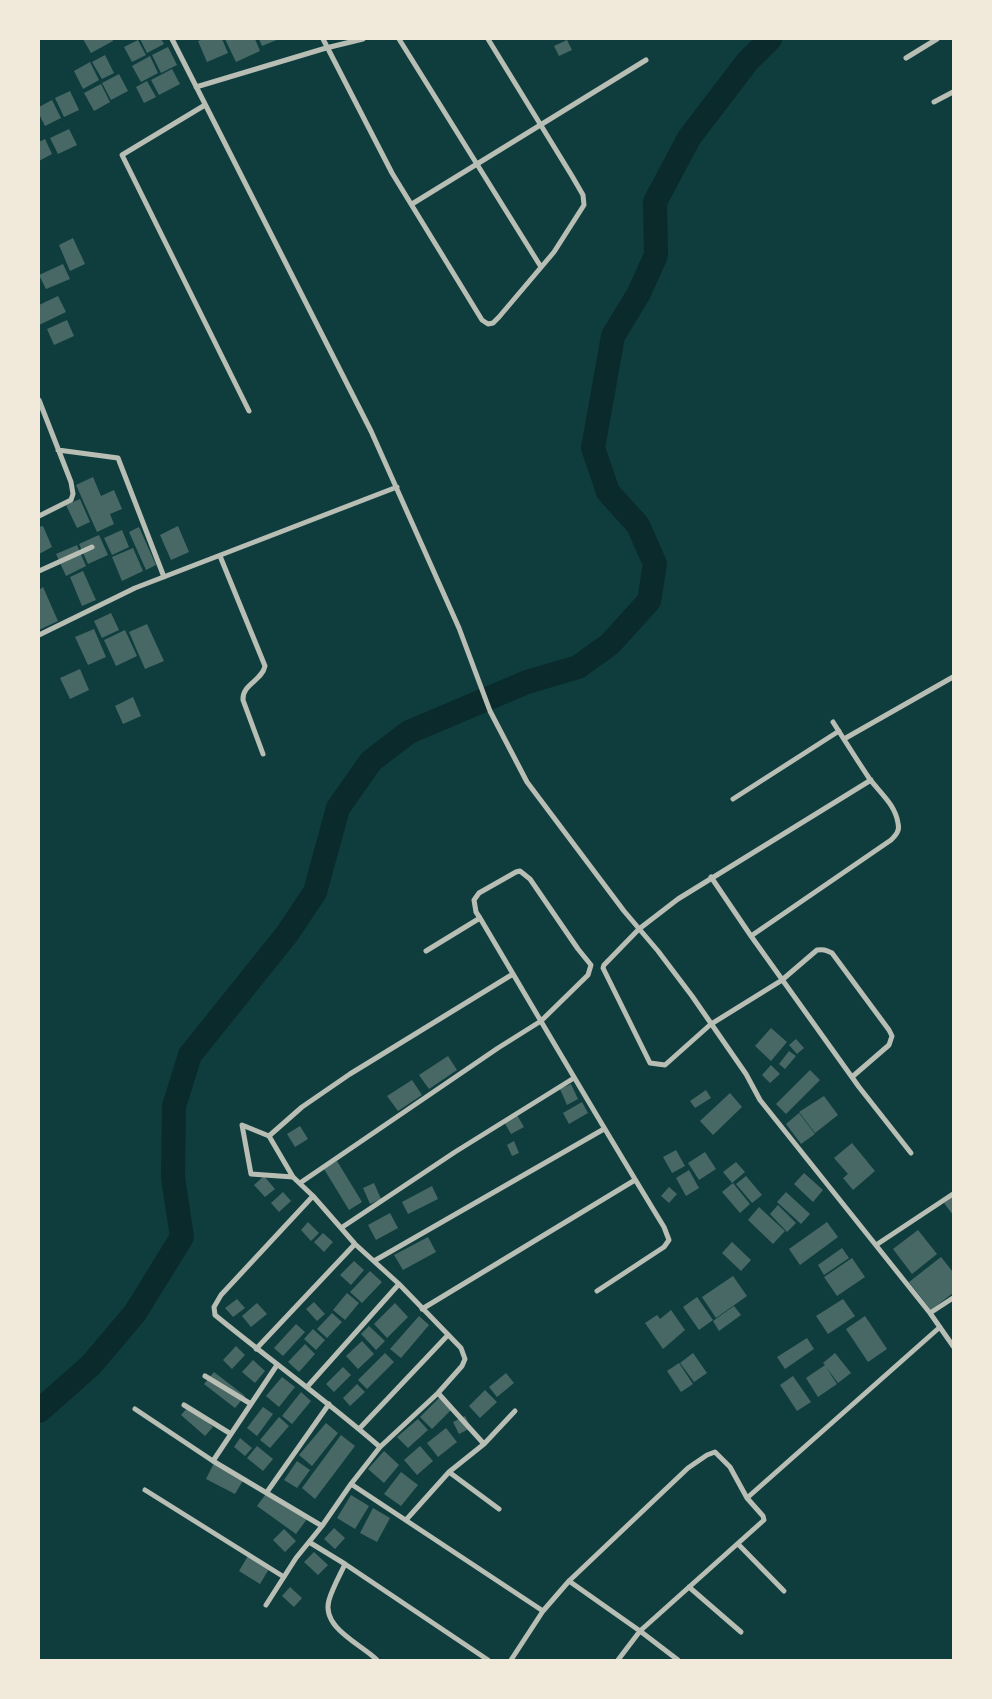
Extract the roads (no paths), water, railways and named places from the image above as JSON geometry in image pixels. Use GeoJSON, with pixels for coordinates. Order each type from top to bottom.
{"type":"FeatureCollection","features":[{"type":"Feature","properties":{"kind":"street"},"geometry":{"type":"LineString","coordinates":[[172,39],[371,431],[460,628],[490,711],[527,782],[658,951],[746,1074],[760,1100],[930,1313],[953,1346]]}},
{"type":"Feature","properties":{"kind":"street"},"geometry":{"type":"LineString","coordinates":[[322,39],[392,173],[484,323],[488,324],[499,317],[554,252],[584,206],[584,200],[572,176],[488,39]]}},
{"type":"Feature","properties":{"kind":"street"},"geometry":{"type":"LineString","coordinates":[[196,87],[326,48],[363,39]]}},
{"type":"Feature","properties":{"kind":"street"},"geometry":{"type":"LineString","coordinates":[[399,39],[541,267]]}},
{"type":"Feature","properties":{"kind":"street"},"geometry":{"type":"LineString","coordinates":[[906,58],[937,39]]}},
{"type":"Feature","properties":{"kind":"street"},"geometry":{"type":"LineString","coordinates":[[412,204],[646,60]]}},
{"type":"Feature","properties":{"kind":"street"},"geometry":{"type":"LineString","coordinates":[[934,102],[953,92]]}},
{"type":"Feature","properties":{"kind":"street"},"geometry":{"type":"LineString","coordinates":[[205,105],[122,154],[248,412]]}},
{"type":"Feature","properties":{"kind":"street"},"geometry":{"type":"LineString","coordinates":[[39,400],[74,494],[71,500],[39,516]]}},
{"type":"Feature","properties":{"kind":"street"},"geometry":{"type":"LineString","coordinates":[[58,450],[118,458],[164,577]]}},
{"type":"Feature","properties":{"kind":"street"},"geometry":{"type":"LineString","coordinates":[[39,634],[135,588],[396,488]]}},
{"type":"Feature","properties":{"kind":"street"},"geometry":{"type":"LineString","coordinates":[[39,571],[92,547]]}},
{"type":"Feature","properties":{"kind":"street"},"geometry":{"type":"LineString","coordinates":[[220,556],[265,666],[264,672],[244,690],[243,695],[243,700],[264,754]]}},
{"type":"Feature","properties":{"kind":"street"},"geometry":{"type":"LineString","coordinates":[[844,739],[953,677]]}},
{"type":"Feature","properties":{"kind":"street"},"geometry":{"type":"LineString","coordinates":[[751,936],[891,840],[898,833],[899,824],[886,798],[871,780],[833,722]]}},
{"type":"Feature","properties":{"kind":"street"},"geometry":{"type":"LineString","coordinates":[[733,799],[839,731]]}},
{"type":"Feature","properties":{"kind":"street"},"geometry":{"type":"LineString","coordinates":[[852,1077],[889,1044],[892,1036],[832,953],[827,950],[816,950],[782,980],[711,1024],[665,1065],[650,1062],[603,968],[639,928],[678,898],[871,780]]}},
{"type":"Feature","properties":{"kind":"street"},"geometry":{"type":"LineString","coordinates":[[300,1183],[498,1048],[541,1021],[588,976],[591,965],[530,879],[520,871],[478,893],[474,900],[476,912],[541,1021],[604,1129],[664,1227],[668,1240],[664,1247],[597,1291]]}},
{"type":"Feature","properties":{"kind":"street"},"geometry":{"type":"LineString","coordinates":[[711,877],[852,1077],[911,1153]]}},
{"type":"Feature","properties":{"kind":"street"},"geometry":{"type":"LineString","coordinates":[[426,951],[480,918]]}},
{"type":"Feature","properties":{"kind":"street"},"geometry":{"type":"LineString","coordinates":[[269,1136],[302,1107],[350,1074],[513,974]]}},
{"type":"Feature","properties":{"kind":"street"},"geometry":{"type":"LineString","coordinates":[[341,1228],[455,1152],[574,1078]]}},
{"type":"Feature","properties":{"kind":"street"},"geometry":{"type":"LineString","coordinates":[[266,1605],[309,1542],[380,1447],[438,1393],[462,1366],[465,1359],[461,1348],[399,1284],[355,1244],[293,1176],[269,1136],[242,1125],[251,1174],[293,1176]]}},
{"type":"Feature","properties":{"kind":"street"},"geometry":{"type":"LineString","coordinates":[[374,1261],[604,1129]]}},
{"type":"Feature","properties":{"kind":"street"},"geometry":{"type":"LineString","coordinates":[[422,1309],[635,1180]]}},
{"type":"Feature","properties":{"kind":"street"},"geometry":{"type":"LineString","coordinates":[[876,1245],[953,1194]]}},
{"type":"Feature","properties":{"kind":"street"},"geometry":{"type":"LineString","coordinates":[[312,1196],[221,1295],[214,1307],[216,1315],[256,1349],[329,1404],[380,1447]]}},
{"type":"Feature","properties":{"kind":"street"},"geometry":{"type":"LineString","coordinates":[[256,1349],[355,1244]]}},
{"type":"Feature","properties":{"kind":"street"},"geometry":{"type":"LineString","coordinates":[[307,1387],[399,1284]]}},
{"type":"Feature","properties":{"kind":"street"},"geometry":{"type":"LineString","coordinates":[[930,1313],[953,1298]]}},
{"type":"Feature","properties":{"kind":"street"},"geometry":{"type":"LineString","coordinates":[[747,1498],[940,1327]]}},
{"type":"Feature","properties":{"kind":"street"},"geometry":{"type":"LineString","coordinates":[[359,1429],[448,1335]]}},
{"type":"Feature","properties":{"kind":"street"},"geometry":{"type":"LineString","coordinates":[[213,1461],[277,1365]]}},
{"type":"Feature","properties":{"kind":"street"},"geometry":{"type":"LineString","coordinates":[[205,1376],[251,1404]]}},
{"type":"Feature","properties":{"kind":"street"},"geometry":{"type":"LineString","coordinates":[[438,1393],[484,1444]]}},
{"type":"Feature","properties":{"kind":"street"},"geometry":{"type":"LineString","coordinates":[[267,1492],[329,1404]]}},
{"type":"Feature","properties":{"kind":"street"},"geometry":{"type":"LineString","coordinates":[[184,1405],[231,1434]]}},
{"type":"Feature","properties":{"kind":"street"},"geometry":{"type":"LineString","coordinates":[[135,1409],[213,1461],[322,1526]]}},
{"type":"Feature","properties":{"kind":"street"},"geometry":{"type":"LineString","coordinates":[[406,1520],[449,1472],[484,1444],[515,1411]]}},
{"type":"Feature","properties":{"kind":"street"},"geometry":{"type":"LineString","coordinates":[[511,1660],[543,1612],[569,1580],[688,1468],[715,1452],[730,1467],[747,1498],[763,1516],[764,1520],[640,1630],[618,1660]]}},
{"type":"Feature","properties":{"kind":"street"},"geometry":{"type":"LineString","coordinates":[[449,1472],[499,1510]]}},
{"type":"Feature","properties":{"kind":"street"},"geometry":{"type":"LineString","coordinates":[[351,1484],[543,1612]]}},
{"type":"Feature","properties":{"kind":"street"},"geometry":{"type":"LineString","coordinates":[[145,1490],[284,1577]]}},
{"type":"Feature","properties":{"kind":"street"},"geometry":{"type":"LineString","coordinates":[[309,1542],[488,1660]]}},
{"type":"Feature","properties":{"kind":"street"},"geometry":{"type":"LineString","coordinates":[[738,1544],[784,1591]]}},
{"type":"Feature","properties":{"kind":"street"},"geometry":{"type":"LineString","coordinates":[[345,1564],[329,1601],[328,1611],[334,1624],[377,1660]]}},
{"type":"Feature","properties":{"kind":"street"},"geometry":{"type":"LineString","coordinates":[[569,1580],[640,1630],[678,1660]]}},
{"type":"Feature","properties":{"kind":"street"},"geometry":{"type":"LineString","coordinates":[[689,1587],[741,1632]]}},
{"type":"Feature","properties":{"kind":"waterway"},"geometry":{"type":"LineString","coordinates":[[39,1411],[91,1365],[135,1313],[182,1237],[173,1178],[174,1106],[190,1055],[287,934],[315,892],[338,808],[371,761],[409,732],[527,682],[578,667],[610,644],[649,601],[655,564],[638,525],[608,492],[593,448],[613,336],[639,293],[656,255],[655,202],[689,138],[747,62],[770,39]]}}]}
